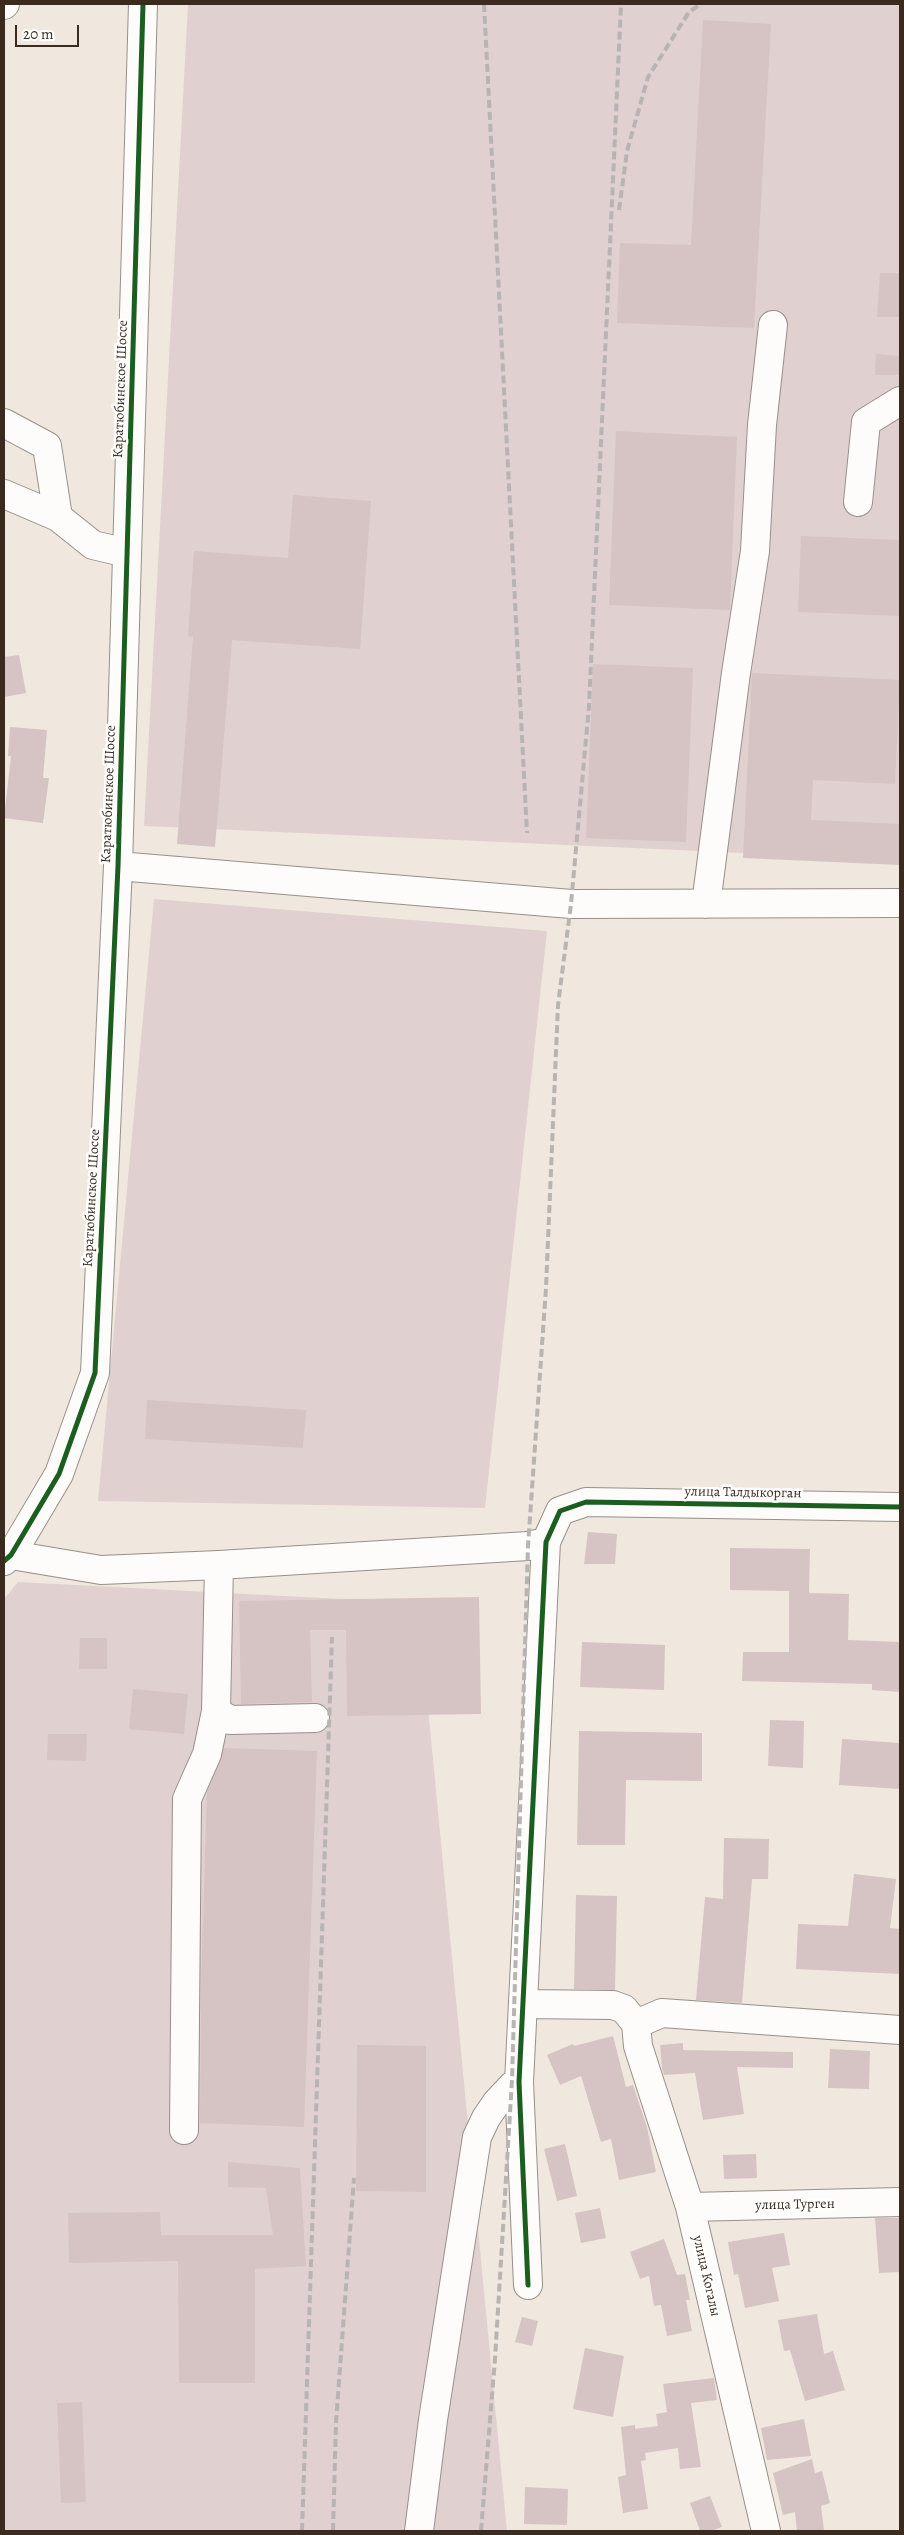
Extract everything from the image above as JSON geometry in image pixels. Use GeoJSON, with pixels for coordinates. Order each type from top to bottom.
{"type":"FeatureCollection","features":[{"type":"Feature","properties":{"kind":"street","name":"Каратюбинское Шоссе"},"geometry":{"type":"LineString","coordinates":[[7,1558],[59,1474],[95,1373],[118,866],[143,4]]}},
{"type":"Feature","properties":{"kind":"street"},"geometry":{"type":"LineString","coordinates":[[706,904],[736,674],[755,551],[762,425],[773,325]]}},
{"type":"Feature","properties":{"kind":"street"},"geometry":{"type":"LineString","coordinates":[[858,502],[866,422],[900,401]]}},
{"type":"Feature","properties":{"kind":"street"},"geometry":{"type":"LineString","coordinates":[[4,423],[47,446],[58,517]]}},
{"type":"Feature","properties":{"kind":"street"},"geometry":{"type":"LineString","coordinates":[[4,494],[58,517],[93,545],[127,553]]}},
{"type":"Feature","properties":{"kind":"street"},"geometry":{"type":"LineString","coordinates":[[118,866],[570,904],[900,903]]}},
{"type":"Feature","properties":{"kind":"street","name":"улица Талдыкорган"},"geometry":{"type":"LineString","coordinates":[[546,1542],[560,1512],[586,1502],[900,1507]]}},
{"type":"Feature","properties":{"kind":"street"},"geometry":{"type":"LineString","coordinates":[[7,1558],[102,1570],[219,1565],[528,1546],[546,1542],[519,2082],[528,2285]]}},
{"type":"Feature","properties":{"kind":"street"},"geometry":{"type":"LineString","coordinates":[[184,2130],[187,1799],[207,1754],[216,1711],[219,1565]]}},
{"type":"Feature","properties":{"kind":"street"},"geometry":{"type":"LineString","coordinates":[[216,1711],[230,1720],[315,1718]]}},
{"type":"Feature","properties":{"kind":"street"},"geometry":{"type":"LineString","coordinates":[[523,2004],[613,2006],[624,2009],[636,2024],[662,2013],[900,2030]]}},
{"type":"Feature","properties":{"kind":"street","name":"улица Когалы"},"geometry":{"type":"LineString","coordinates":[[636,2024],[638,2046],[690,2207],[766,2531]]}},
{"type":"Feature","properties":{"kind":"street"},"geometry":{"type":"LineString","coordinates":[[419,2531],[433,2420],[478,2138],[486,2118],[497,2102],[512,2086],[519,2082]]}},
{"type":"Feature","properties":{"kind":"street","name":"улица Турген"},"geometry":{"type":"LineString","coordinates":[[690,2207],[900,2202]]}},
{"type":"Feature","properties":{"kind":"shaded area"},"geometry":{"type":"Polygon","coordinates":[[[188,4],[900,4],[900,860],[144,826],[188,4]]]}},
{"type":"Feature","properties":{"kind":"shaded area"},"geometry":{"type":"Polygon","coordinates":[[[154,899],[547,931],[485,1508],[98,1501],[154,899]]]}},
{"type":"Feature","properties":{"kind":"shaded area"},"geometry":{"type":"Polygon","coordinates":[[[18,1582],[418,1603],[507,2531],[4,2531],[4,1599],[18,1582]]]}},
{"type":"Feature","properties":{"kind":"building"},"geometry":{"type":"Polygon","coordinates":[[[703,20],[771,24],[754,328],[617,323],[620,243],[691,245],[703,20]]]}},
{"type":"Feature","properties":{"kind":"building"},"geometry":{"type":"Polygon","coordinates":[[[880,273],[900,273],[900,317],[877,317],[880,273]]]}},
{"type":"Feature","properties":{"kind":"building"},"geometry":{"type":"Polygon","coordinates":[[[876,354],[900,356],[900,375],[875,375],[876,354]]]}},
{"type":"Feature","properties":{"kind":"building"},"geometry":{"type":"Polygon","coordinates":[[[616,431],[737,437],[730,610],[609,605],[616,431]]]}},
{"type":"Feature","properties":{"kind":"building"},"geometry":{"type":"Polygon","coordinates":[[[293,495],[371,501],[360,649],[232,640],[215,847],[177,844],[193,637],[188,636],[194,551],[288,558],[293,495]]]}},
{"type":"Feature","properties":{"kind":"building"},"geometry":{"type":"Polygon","coordinates":[[[801,536],[900,540],[900,616],[798,612],[801,536]]]}},
{"type":"Feature","properties":{"kind":"building"},"geometry":{"type":"Polygon","coordinates":[[[19,655],[26,693],[4,697],[4,657],[19,655]]]}},
{"type":"Feature","properties":{"kind":"building"},"geometry":{"type":"Polygon","coordinates":[[[593,664],[693,668],[686,842],[586,838],[593,664]]]}},
{"type":"Feature","properties":{"kind":"building"},"geometry":{"type":"Polygon","coordinates":[[[752,673],[900,680],[895,784],[813,780],[811,820],[900,824],[900,865],[743,858],[752,673]]]}},
{"type":"Feature","properties":{"kind":"building"},"geometry":{"type":"Polygon","coordinates":[[[10,727],[47,730],[43,778],[49,778],[43,823],[4,818],[11,756],[8,756],[10,727]]]}},
{"type":"Feature","properties":{"kind":"building"},"geometry":{"type":"Polygon","coordinates":[[[147,1400],[306,1410],[303,1448],[145,1439],[147,1400]]]}},
{"type":"Feature","properties":{"kind":"building"},"geometry":{"type":"Polygon","coordinates":[[[588,1532],[617,1534],[615,1564],[584,1564],[588,1532]]]}},
{"type":"Feature","properties":{"kind":"building"},"geometry":{"type":"Polygon","coordinates":[[[730,1548],[810,1549],[809,1593],[849,1594],[848,1640],[900,1642],[900,1692],[872,1690],[872,1684],[742,1681],[743,1652],[789,1652],[789,1591],[730,1590],[730,1548]]]}},
{"type":"Feature","properties":{"kind":"building"},"geometry":{"type":"Polygon","coordinates":[[[479,1597],[481,1714],[347,1716],[346,1630],[310,1630],[312,1702],[241,1704],[239,1601],[479,1597]]]}},
{"type":"Feature","properties":{"kind":"building"},"geometry":{"type":"Polygon","coordinates":[[[80,1638],[107,1638],[107,1669],[79,1669],[80,1638]]]}},
{"type":"Feature","properties":{"kind":"building"},"geometry":{"type":"Polygon","coordinates":[[[582,1642],[665,1645],[664,1690],[580,1687],[582,1642]]]}},
{"type":"Feature","properties":{"kind":"building"},"geometry":{"type":"Polygon","coordinates":[[[133,1689],[188,1694],[184,1734],[129,1729],[133,1689]]]}},
{"type":"Feature","properties":{"kind":"building"},"geometry":{"type":"Polygon","coordinates":[[[770,1720],[804,1721],[803,1768],[768,1766],[770,1720]]]}},
{"type":"Feature","properties":{"kind":"building"},"geometry":{"type":"Polygon","coordinates":[[[579,1731],[702,1733],[702,1781],[626,1780],[625,1845],[577,1845],[579,1731]]]}},
{"type":"Feature","properties":{"kind":"building"},"geometry":{"type":"Polygon","coordinates":[[[48,1734],[87,1734],[86,1761],[47,1760],[48,1734]]]}},
{"type":"Feature","properties":{"kind":"building"},"geometry":{"type":"Polygon","coordinates":[[[842,1739],[900,1743],[900,1789],[839,1785],[842,1739]]]}},
{"type":"Feature","properties":{"kind":"building"},"geometry":{"type":"Polygon","coordinates":[[[224,1748],[317,1751],[304,2127],[200,2123],[201,1983],[207,1792],[224,1748]]]}},
{"type":"Feature","properties":{"kind":"building"},"geometry":{"type":"Polygon","coordinates":[[[724,1838],[769,1839],[768,1879],[752,1879],[742,2003],[696,2000],[705,1897],[723,1899],[724,1838]]]}},
{"type":"Feature","properties":{"kind":"building"},"geometry":{"type":"Polygon","coordinates":[[[854,1874],[896,1879],[890,1928],[900,1929],[900,1974],[796,1969],[798,1924],[848,1926],[854,1874]]]}},
{"type":"Feature","properties":{"kind":"building"},"geometry":{"type":"Polygon","coordinates":[[[576,1895],[617,1896],[615,1990],[574,1989],[576,1895]]]}},
{"type":"Feature","properties":{"kind":"building"},"geometry":{"type":"Polygon","coordinates":[[[613,2036],[626,2087],[633,2085],[647,2127],[656,2172],[619,2180],[611,2139],[601,2142],[581,2076],[560,2085],[547,2055],[573,2044],[574,2046],[613,2036]]]}},
{"type":"Feature","properties":{"kind":"building"},"geometry":{"type":"Polygon","coordinates":[[[683,2043],[683,2050],[793,2052],[793,2068],[737,2067],[744,2114],[703,2120],[695,2073],[664,2075],[662,2068],[660,2045],[683,2043]]]}},
{"type":"Feature","properties":{"kind":"building"},"geometry":{"type":"Polygon","coordinates":[[[357,2045],[426,2046],[426,2192],[356,2191],[357,2045]]]}},
{"type":"Feature","properties":{"kind":"building"},"geometry":{"type":"Polygon","coordinates":[[[830,2049],[870,2051],[869,2089],[828,2088],[830,2049]]]}},
{"type":"Feature","properties":{"kind":"building"},"geometry":{"type":"Polygon","coordinates":[[[565,2144],[577,2196],[557,2201],[544,2149],[565,2144]]]}},
{"type":"Feature","properties":{"kind":"building"},"geometry":{"type":"Polygon","coordinates":[[[756,2154],[757,2178],[724,2179],[723,2155],[756,2154]]]}},
{"type":"Feature","properties":{"kind":"building"},"geometry":{"type":"Polygon","coordinates":[[[228,2162],[300,2168],[306,2266],[255,2269],[255,2383],[179,2383],[178,2261],[69,2263],[68,2213],[160,2212],[161,2235],[273,2235],[266,2188],[228,2187],[228,2162]]]}},
{"type":"Feature","properties":{"kind":"building"},"geometry":{"type":"Polygon","coordinates":[[[600,2208],[606,2238],[581,2243],[575,2213],[600,2208]]]}},
{"type":"Feature","properties":{"kind":"building"},"geometry":{"type":"Polygon","coordinates":[[[875,2218],[900,2218],[900,2272],[879,2273],[875,2218]]]}},
{"type":"Feature","properties":{"kind":"building"},"geometry":{"type":"Polygon","coordinates":[[[784,2233],[790,2265],[772,2268],[779,2301],[745,2308],[738,2274],[734,2275],[728,2242],[784,2233]]]}},
{"type":"Feature","properties":{"kind":"building"},"geometry":{"type":"Polygon","coordinates":[[[664,2239],[677,2275],[685,2274],[690,2300],[686,2300],[692,2331],[667,2336],[661,2305],[654,2306],[649,2276],[640,2279],[630,2252],[664,2239]]]}},
{"type":"Feature","properties":{"kind":"building"},"geometry":{"type":"Polygon","coordinates":[[[817,2314],[824,2354],[833,2351],[845,2390],[805,2401],[790,2350],[784,2351],[778,2320],[817,2314]]]}},
{"type":"Feature","properties":{"kind":"building"},"geometry":{"type":"Polygon","coordinates":[[[522,2317],[538,2321],[532,2346],[515,2342],[522,2317]]]}},
{"type":"Feature","properties":{"kind":"building"},"geometry":{"type":"Polygon","coordinates":[[[585,2348],[624,2356],[613,2417],[573,2409],[585,2348]]]}},
{"type":"Feature","properties":{"kind":"building"},"geometry":{"type":"Polygon","coordinates":[[[714,2378],[717,2400],[691,2403],[701,2467],[680,2469],[678,2448],[645,2453],[646,2460],[641,2461],[648,2509],[623,2513],[618,2477],[626,2475],[621,2427],[635,2425],[635,2429],[658,2426],[656,2414],[667,2412],[663,2384],[714,2378]]]}},
{"type":"Feature","properties":{"kind":"building"},"geometry":{"type":"Polygon","coordinates":[[[82,2402],[86,2502],[61,2503],[57,2403],[82,2402]]]}},
{"type":"Feature","properties":{"kind":"building"},"geometry":{"type":"Polygon","coordinates":[[[804,2419],[811,2456],[767,2460],[761,2428],[804,2419]]]}},
{"type":"Feature","properties":{"kind":"building"},"geometry":{"type":"Polygon","coordinates":[[[812,2459],[815,2473],[822,2471],[830,2503],[821,2506],[824,2531],[797,2531],[795,2512],[783,2515],[773,2473],[812,2459]]]}},
{"type":"Feature","properties":{"kind":"building"},"geometry":{"type":"Polygon","coordinates":[[[525,2487],[568,2489],[567,2525],[524,2524],[525,2487]]]}},
{"type":"Feature","properties":{"kind":"building"},"geometry":{"type":"Polygon","coordinates":[[[710,2496],[722,2527],[711,2531],[700,2531],[690,2503],[710,2496]]]}},
{"type":"Feature","properties":{"kind":"railway"},"geometry":{"type":"LineString","coordinates":[[484,4],[527,833]]}},
{"type":"Feature","properties":{"kind":"railway"},"geometry":{"type":"LineString","coordinates":[[481,2531],[495,2359],[512,2080],[528,1546],[546,1288],[558,1005],[571,904],[589,706],[621,4]]}},
{"type":"Feature","properties":{"kind":"railway"},"geometry":{"type":"LineString","coordinates":[[619,210],[627,151],[648,77],[689,12],[701,4]]}},
{"type":"Feature","properties":{"kind":"railway"},"geometry":{"type":"LineString","coordinates":[[302,2531],[332,1637]]}},
{"type":"Feature","properties":{"kind":"railway"},"geometry":{"type":"LineString","coordinates":[[333,2531],[336,2422],[354,2178]]}},
{"type":"Feature","properties":{"kind":"cycle path"},"geometry":{"type":"LineString","coordinates":[[4,1561],[11,1555],[59,1474],[95,1373],[118,866],[143,4]]}},
{"type":"Feature","properties":{"kind":"cycle path"},"geometry":{"type":"LineString","coordinates":[[528,2285],[519,2082],[546,1542],[560,1511],[586,1502],[900,1507]]}}]}
